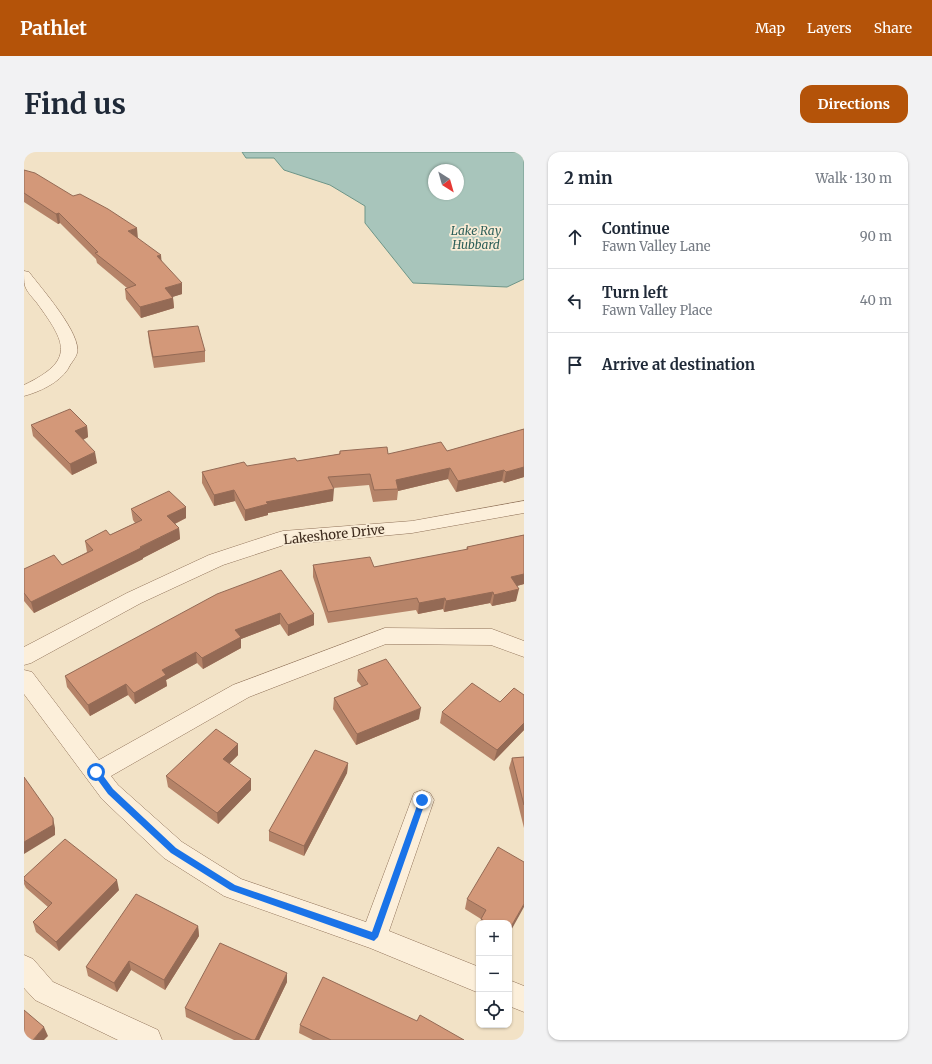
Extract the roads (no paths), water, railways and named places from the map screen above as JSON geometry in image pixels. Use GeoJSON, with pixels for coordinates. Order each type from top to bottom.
{"type":"FeatureCollection","features":[{"type":"Feature","properties":{"kind":"street"},"geometry":{"type":"LineString","coordinates":[[24,275],[61,325],[69,341],[69,353],[58,371],[45,381],[24,391]]}},
{"type":"Feature","properties":{"kind":"street","name":"Lakeshore Drive"},"geometry":{"type":"LineString","coordinates":[[24,657],[141,594],[216,560],[283,538],[412,527],[524,507]]}},
{"type":"Feature","properties":{"kind":"street"},"geometry":{"type":"LineString","coordinates":[[96,772],[241,691],[385,636],[492,637],[524,649]]}},
{"type":"Feature","properties":{"kind":"street"},"geometry":{"type":"LineString","coordinates":[[24,678],[110,792],[173,850],[233,888],[374,937],[476,979]]}},
{"type":"Feature","properties":{"kind":"street"},"geometry":{"type":"LineString","coordinates":[[374,937],[422,800]]}},
{"type":"Feature","properties":{"kind":"street"},"geometry":{"type":"LineString","coordinates":[[24,968],[44,991],[148,1040]]}},
{"type":"Feature","properties":{"kind":"street"},"geometry":{"type":"LineString","coordinates":[[512,994],[524,999]]}},
{"type":"Feature","properties":{"kind":"water","name":"Lake Ray Hubbard"},"geometry":{"type":"Polygon","coordinates":[[[242,152],[524,152],[524,279],[507,287],[413,283],[365,223],[365,206],[330,185],[284,170],[274,158],[246,158],[242,152]]]}}]}
